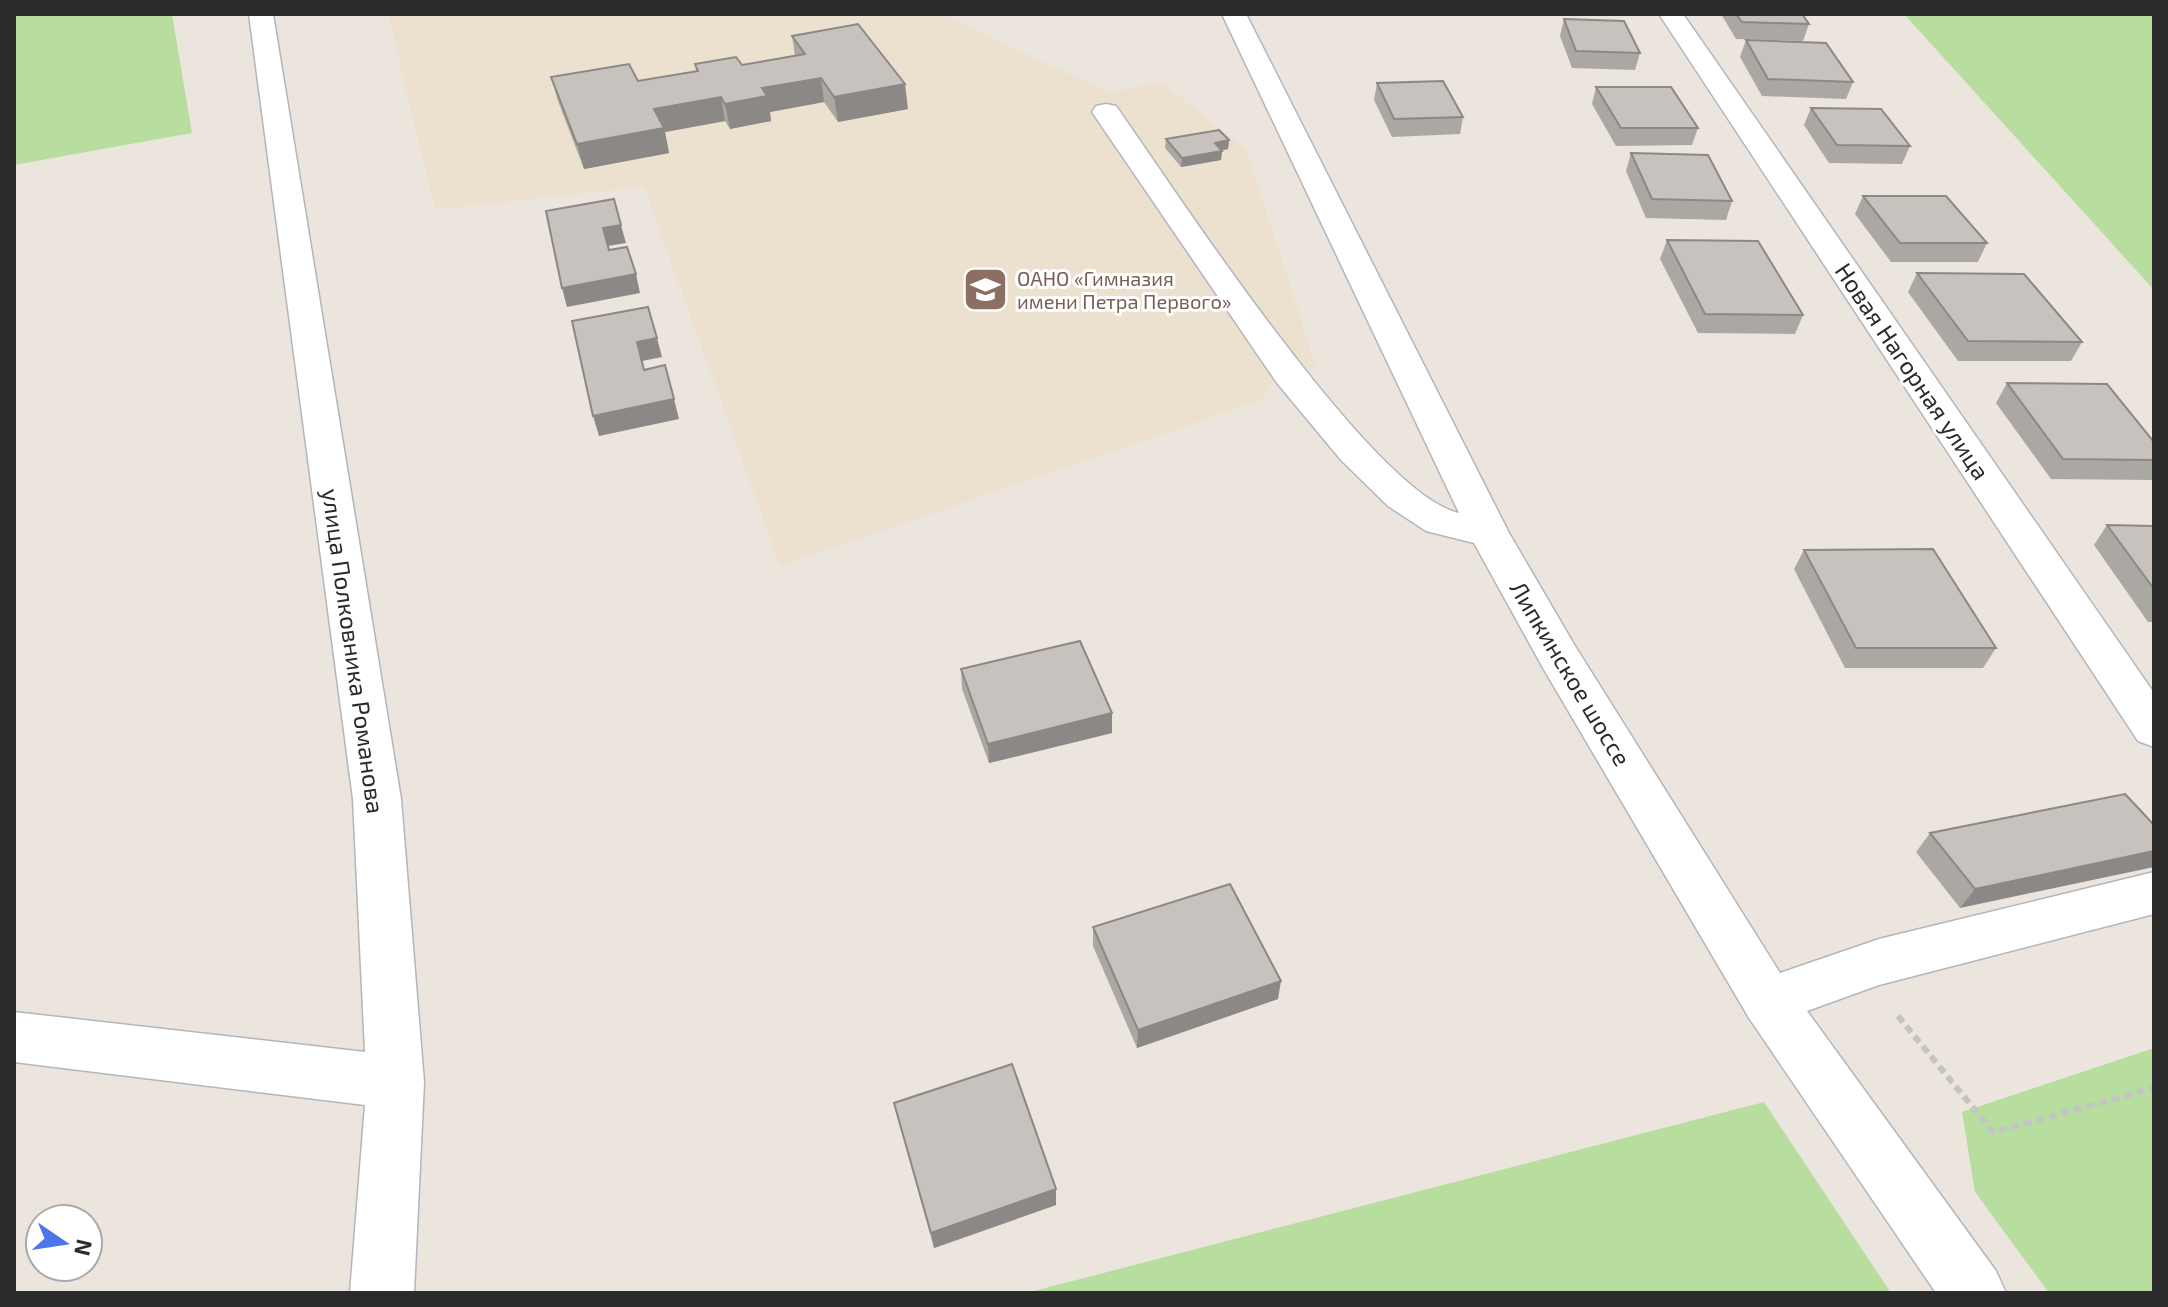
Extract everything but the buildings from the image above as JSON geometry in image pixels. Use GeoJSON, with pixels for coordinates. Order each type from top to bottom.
{"type":"FeatureCollection","features":[{"type":"Feature","properties":{"kind":"street","name":"улица Полковника Романова"},"geometry":{"type":"LineString","coordinates":[[261,14],[377,799],[395,1082],[382,1293]]}},
{"type":"Feature","properties":{"kind":"street","name":"Липкинское шоссе"},"geometry":{"type":"LineString","coordinates":[[1234,14],[1489,533],[1559,657],[1768,1001],[1974,1293]]}},
{"type":"Feature","properties":{"kind":"street","name":"Новая Нагорная улица"},"geometry":{"type":"LineString","coordinates":[[1671,14],[2154,729]]}},
{"type":"Feature","properties":{"kind":"street"},"geometry":{"type":"LineString","coordinates":[[1106,112],[1290,375],[1354,452],[1402,497],[1440,522],[1489,533]]}},
{"type":"Feature","properties":{"kind":"street"},"geometry":{"type":"LineString","coordinates":[[1768,1001],[1859,968],[2154,893]]}},
{"type":"Feature","properties":{"kind":"street"},"geometry":{"type":"LineString","coordinates":[[14,1037],[395,1082]]}},
{"type":"Feature","properties":{"kind":"path"},"geometry":{"type":"LineString","coordinates":[[1859,968],[1993,1132],[2154,1088]]}},
{"type":"Feature","properties":{"kind":"shaded area","name":"ОАНО «Гимназия имени Петра Первого»"},"geometry":{"type":"Polygon","coordinates":[[[388,14],[943,14],[1107,92],[1162,83],[1246,149],[1317,369],[1278,377],[1262,400],[780,566],[644,187],[435,210],[388,14]]]}},
{"type":"Feature","properties":{"kind":"green space"},"geometry":{"type":"Polygon","coordinates":[[[14,14],[172,14],[192,133],[14,165],[14,14]]]}},
{"type":"Feature","properties":{"kind":"green space"},"geometry":{"type":"Polygon","coordinates":[[[1904,14],[2154,14],[2154,290],[1904,14]]]}},
{"type":"Feature","properties":{"kind":"green space"},"geometry":{"type":"Polygon","coordinates":[[[2154,1048],[2154,1293],[2049,1293],[1975,1192],[1962,1112],[2154,1048]]]}},
{"type":"Feature","properties":{"kind":"green space"},"geometry":{"type":"Polygon","coordinates":[[[1764,1102],[1891,1293],[1026,1293],[1764,1102]]]}},
{"type":"Feature","properties":{"kind":"place","name":"ОАНО «Гимназия имени Петра Первого»"},"geometry":{"type":"Point","coordinates":[986,289]}}]}
